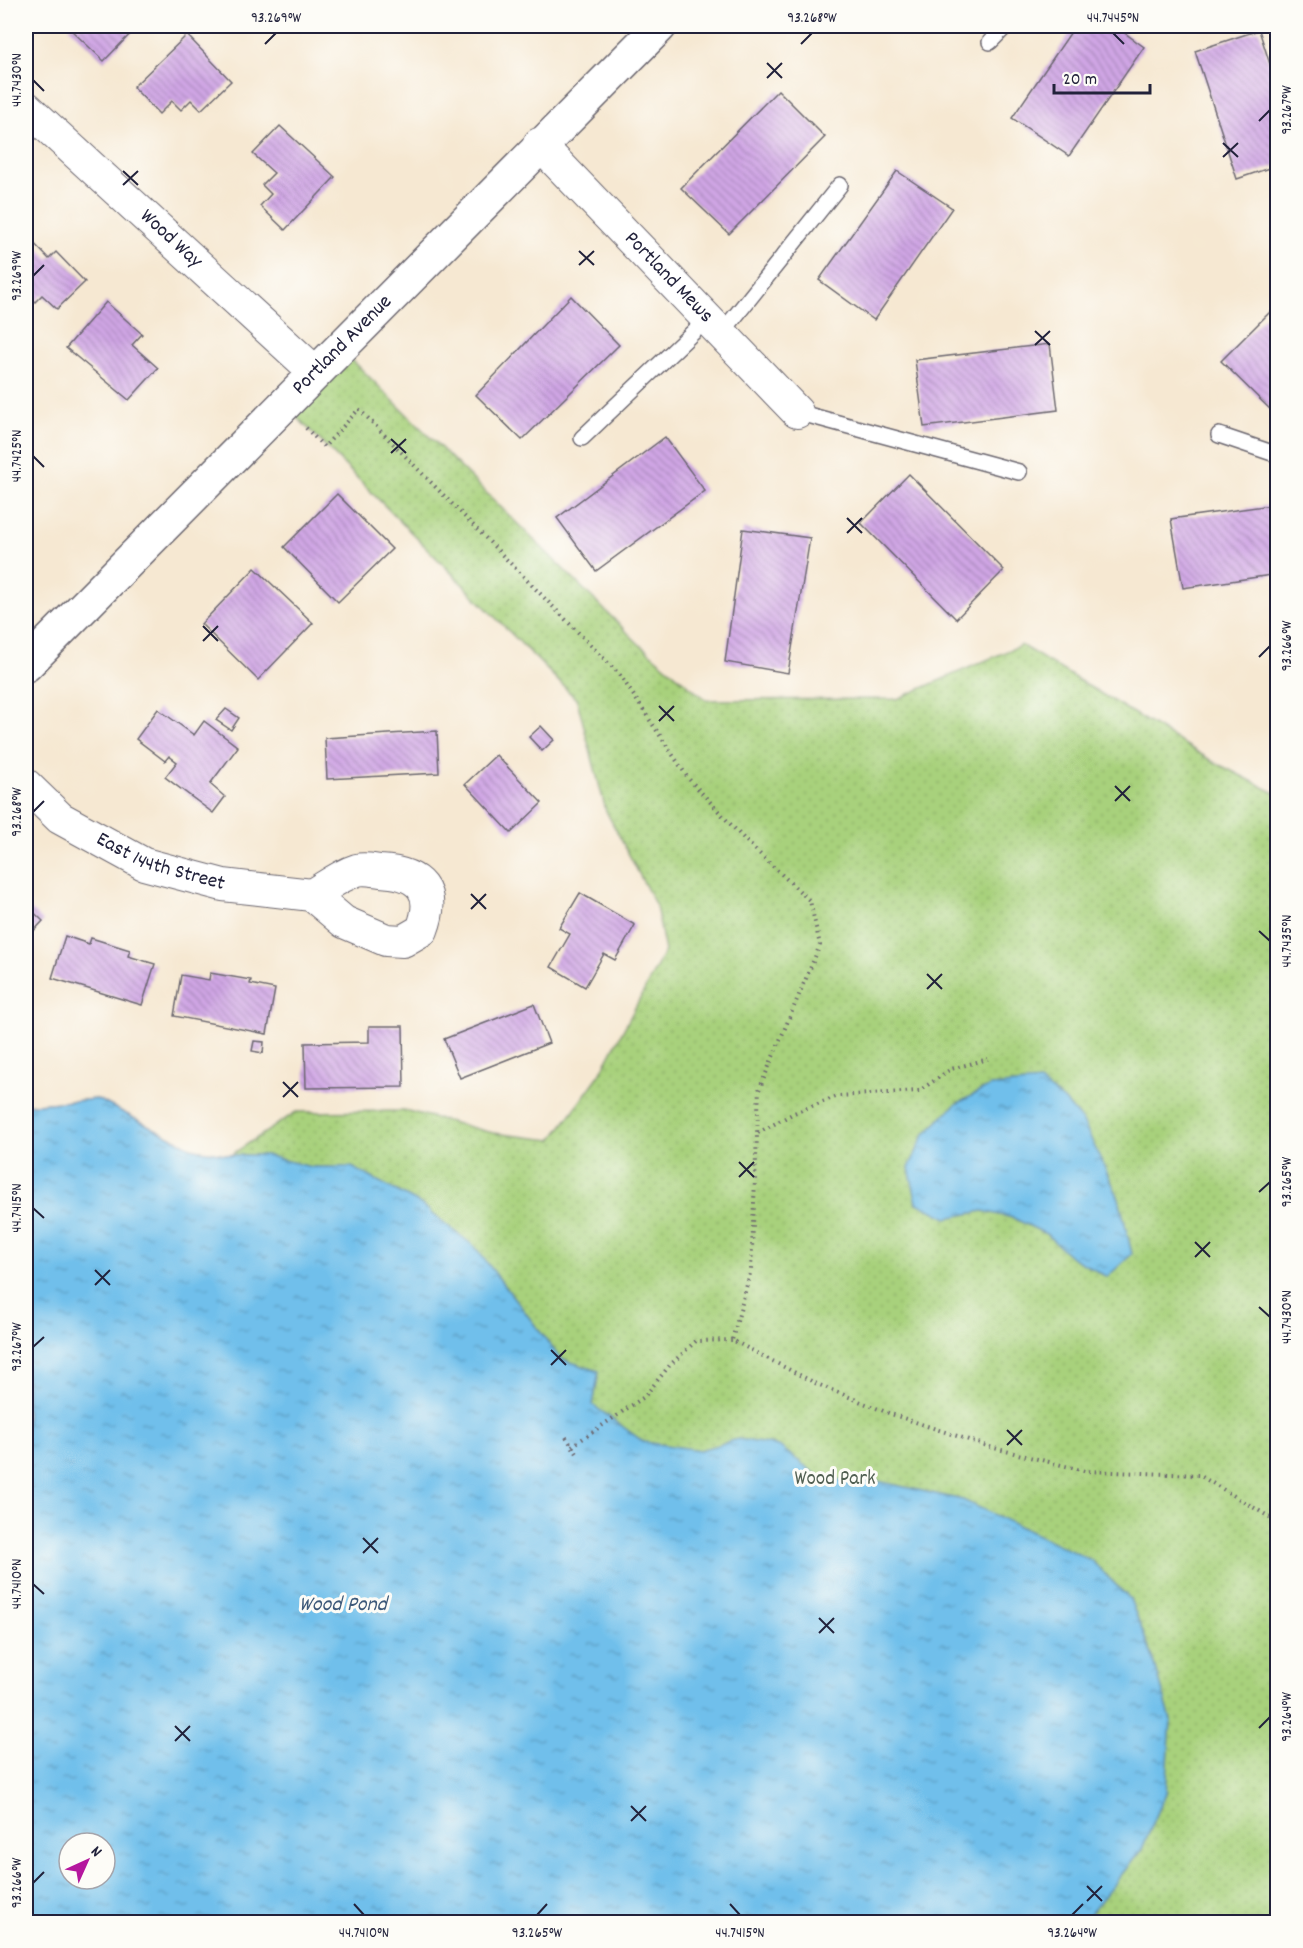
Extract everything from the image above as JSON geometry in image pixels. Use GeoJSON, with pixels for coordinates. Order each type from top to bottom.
{"type":"FeatureCollection","features":[{"type":"Feature","properties":{"kind":"street","name":"Portland Avenue"},"geometry":{"type":"LineString","coordinates":[[26,665],[539,144],[660,26]]}},
{"type":"Feature","properties":{"kind":"street","name":"Wood Way"},"geometry":{"type":"LineString","coordinates":[[26,107],[315,372]]}},
{"type":"Feature","properties":{"kind":"street","name":"Portland Mews"},"geometry":{"type":"LineString","coordinates":[[539,144],[797,412]]}},
{"type":"Feature","properties":{"kind":"street","name":"East 144th Street"},"geometry":{"type":"LineString","coordinates":[[26,785],[60,818],[144,864],[223,885],[312,895]]}},
{"type":"Feature","properties":{"kind":"lane"},"geometry":{"type":"LineString","coordinates":[[990,42],[1006,26]]}},
{"type":"Feature","properties":{"kind":"lane"},"geometry":{"type":"LineString","coordinates":[[582,438],[714,327],[840,184]]}},
{"type":"Feature","properties":{"kind":"lane"},"geometry":{"type":"LineString","coordinates":[[797,412],[1020,472]]}},
{"type":"Feature","properties":{"kind":"lane"},"geometry":{"type":"LineString","coordinates":[[1219,435],[1278,455]]}},
{"type":"Feature","properties":{"kind":"path"},"geometry":{"type":"LineString","coordinates":[[283,404],[324,447],[360,409],[620,675],[688,778],[746,841],[810,901],[820,945],[759,1090],[751,1270],[732,1341]]}},
{"type":"Feature","properties":{"kind":"path"},"geometry":{"type":"LineString","coordinates":[[758,1133],[794,1113],[838,1096],[919,1091],[951,1069],[971,1061],[988,1059]]}},
{"type":"Feature","properties":{"kind":"path"},"geometry":{"type":"LineString","coordinates":[[572,1446],[645,1397],[670,1365],[696,1341],[732,1341],[827,1389],[891,1414],[990,1447],[1085,1471],[1199,1475],[1278,1522]]}},
{"type":"Feature","properties":{"kind":"path"},"geometry":{"type":"LineString","coordinates":[[566,1437],[578,1455]]}},
{"type":"Feature","properties":{"kind":"green space","name":"Wood Park"},"geometry":{"type":"Polygon","coordinates":[[[339,347],[638,643],[706,700],[897,699],[1021,645],[1212,761],[1277,794],[1277,1922],[26,1922],[26,1105],[97,1099],[194,1149],[231,1155],[296,1112],[408,1111],[493,1133],[552,1140],[600,1074],[665,951],[656,906],[606,811],[577,700],[283,403],[339,347]]]}},
{"type":"Feature","properties":{"kind":"water"},"geometry":{"type":"Polygon","coordinates":[[[1040,1082],[1064,1100],[1083,1122],[1119,1198],[1132,1254],[1107,1277],[1071,1257],[1046,1234],[1013,1218],[983,1211],[947,1218],[917,1203],[909,1168],[924,1135],[956,1104],[990,1086],[1040,1082]]]}},
{"type":"Feature","properties":{"kind":"water","name":"Wood Pond"},"geometry":{"type":"Polygon","coordinates":[[[97,1099],[194,1149],[231,1155],[265,1155],[311,1167],[352,1167],[419,1203],[475,1247],[561,1359],[599,1371],[593,1405],[644,1442],[700,1450],[738,1439],[779,1446],[822,1479],[882,1482],[963,1500],[1091,1560],[1130,1599],[1153,1658],[1171,1720],[1166,1793],[1142,1849],[1090,1914],[1071,1922],[26,1922],[26,1105],[97,1099]]]}},
{"type":"Feature","properties":{"kind":"building"},"geometry":{"type":"Polygon","coordinates":[[[71,26],[138,26],[104,61],[69,28],[71,26]]]}},
{"type":"Feature","properties":{"kind":"building"},"geometry":{"type":"Polygon","coordinates":[[[1075,26],[1115,26],[1144,47],[1069,156],[1012,118],[1075,26]]]}},
{"type":"Feature","properties":{"kind":"building"},"geometry":{"type":"Polygon","coordinates":[[[1259,30],[1278,89],[1278,165],[1237,179],[1195,51],[1259,30]]]}},
{"type":"Feature","properties":{"kind":"building"},"geometry":{"type":"Polygon","coordinates":[[[187,35],[231,81],[201,110],[191,100],[181,110],[172,101],[159,114],[133,87],[187,35]]]}},
{"type":"Feature","properties":{"kind":"building"},"geometry":{"type":"Polygon","coordinates":[[[778,90],[825,137],[729,234],[681,188],[778,90]]]}},
{"type":"Feature","properties":{"kind":"building"},"geometry":{"type":"Polygon","coordinates":[[[280,126],[335,177],[285,230],[260,206],[271,194],[262,185],[274,173],[253,154],[280,126]]]}},
{"type":"Feature","properties":{"kind":"building"},"geometry":{"type":"Polygon","coordinates":[[[897,171],[952,208],[874,320],[819,280],[897,171]]]}},
{"type":"Feature","properties":{"kind":"building"},"geometry":{"type":"Polygon","coordinates":[[[26,235],[49,259],[56,252],[85,282],[57,309],[42,295],[26,311],[26,235]]]}},
{"type":"Feature","properties":{"kind":"building"},"geometry":{"type":"Polygon","coordinates":[[[571,296],[619,345],[522,440],[476,395],[571,296]]]}},
{"type":"Feature","properties":{"kind":"building"},"geometry":{"type":"Polygon","coordinates":[[[106,302],[142,334],[132,345],[158,368],[129,400],[66,348],[106,302]]]}},
{"type":"Feature","properties":{"kind":"building"},"geometry":{"type":"Polygon","coordinates":[[[1273,309],[1278,314],[1278,417],[1221,361],[1273,309]]]}},
{"type":"Feature","properties":{"kind":"building"},"geometry":{"type":"Polygon","coordinates":[[[1050,344],[1058,410],[924,427],[915,360],[1050,344]]]}},
{"type":"Feature","properties":{"kind":"building"},"geometry":{"type":"Polygon","coordinates":[[[665,437],[705,491],[596,571],[557,518],[665,437]]]}},
{"type":"Feature","properties":{"kind":"building"},"geometry":{"type":"Polygon","coordinates":[[[909,474],[1004,570],[956,619],[861,523],[909,474]]]}},
{"type":"Feature","properties":{"kind":"building"},"geometry":{"type":"Polygon","coordinates":[[[337,494],[392,549],[338,602],[284,547],[337,494]]]}},
{"type":"Feature","properties":{"kind":"building"},"geometry":{"type":"Polygon","coordinates":[[[1278,504],[1278,574],[1183,588],[1171,519],[1278,504]]]}},
{"type":"Feature","properties":{"kind":"building"},"geometry":{"type":"Polygon","coordinates":[[[743,529],[810,538],[788,673],[725,662],[743,529]]]}},
{"type":"Feature","properties":{"kind":"building"},"geometry":{"type":"Polygon","coordinates":[[[255,568],[313,623],[258,680],[201,624],[255,568]]]}},
{"type":"Feature","properties":{"kind":"building"},"geometry":{"type":"Polygon","coordinates":[[[158,709],[194,735],[204,721],[238,747],[210,784],[225,797],[213,813],[165,777],[177,762],[169,756],[165,761],[136,739],[158,709]]]}},
{"type":"Feature","properties":{"kind":"building"},"geometry":{"type":"Polygon","coordinates":[[[226,709],[239,718],[231,730],[216,720],[226,709]]]}},
{"type":"Feature","properties":{"kind":"building"},"geometry":{"type":"Polygon","coordinates":[[[541,726],[554,740],[542,751],[529,737],[541,726]]]}},
{"type":"Feature","properties":{"kind":"building"},"geometry":{"type":"Polygon","coordinates":[[[437,731],[439,773],[327,779],[325,738],[437,731]]]}},
{"type":"Feature","properties":{"kind":"building"},"geometry":{"type":"Polygon","coordinates":[[[496,755],[542,803],[511,833],[465,784],[496,755]]]}},
{"type":"Feature","properties":{"kind":"building"},"geometry":{"type":"Polygon","coordinates":[[[580,893],[635,925],[615,960],[604,954],[585,987],[551,967],[570,934],[559,928],[580,893]]]}},
{"type":"Feature","properties":{"kind":"building"},"geometry":{"type":"Polygon","coordinates":[[[26,905],[43,921],[26,939],[26,905]]]}},
{"type":"Feature","properties":{"kind":"building"},"geometry":{"type":"Polygon","coordinates":[[[65,936],[89,944],[91,938],[130,950],[128,956],[155,964],[142,1005],[52,978],[65,936]]]}},
{"type":"Feature","properties":{"kind":"building"},"geometry":{"type":"Polygon","coordinates":[[[210,973],[251,980],[250,984],[275,989],[267,1034],[174,1016],[181,975],[209,980],[210,973]]]}},
{"type":"Feature","properties":{"kind":"building"},"geometry":{"type":"Polygon","coordinates":[[[534,1004],[549,1043],[460,1078],[444,1039],[534,1004]]]}},
{"type":"Feature","properties":{"kind":"building"},"geometry":{"type":"Polygon","coordinates":[[[369,1026],[403,1026],[404,1087],[306,1088],[305,1043],[369,1042],[369,1026]]]}},
{"type":"Feature","properties":{"kind":"building"},"geometry":{"type":"Polygon","coordinates":[[[254,1041],[264,1042],[263,1053],[252,1051],[254,1041]]]}}]}
